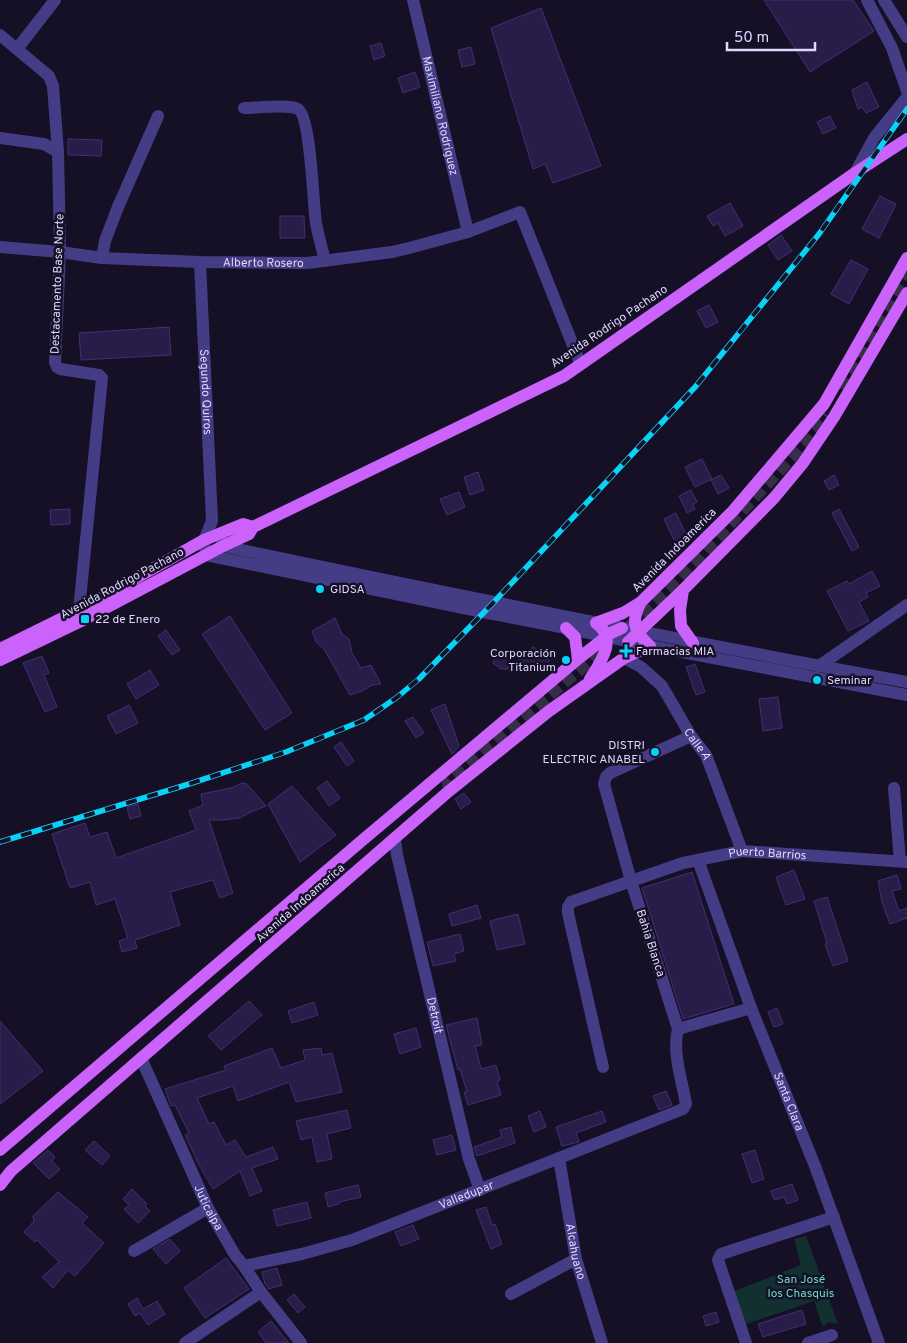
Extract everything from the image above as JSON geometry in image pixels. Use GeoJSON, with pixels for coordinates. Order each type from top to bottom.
{"type":"FeatureCollection","features":[{"type":"Feature","properties":{"kind":"main road","name":"Avenida Rodrigo Pachano"},"geometry":{"type":"LineString","coordinates":[[1,655],[85,619],[249,534],[253,527],[564,376],[854,173],[907,140]]}},
{"type":"Feature","properties":{"kind":"main road","name":"Avenida Indoamerica"},"geometry":{"type":"LineString","coordinates":[[638,631],[634,622],[635,614],[641,602],[732,511],[824,404],[907,258]]}},
{"type":"Feature","properties":{"kind":"main road"},"geometry":{"type":"LineString","coordinates":[[628,642],[683,590],[774,498],[804,463],[834,417],[907,293]]}},
{"type":"Feature","properties":{"kind":"main road","name":"Avenida Rodrigo Pachano"},"geometry":{"type":"LineString","coordinates":[[1,655],[204,540],[243,524],[253,527]]}},
{"type":"Feature","properties":{"kind":"main road"},"geometry":{"type":"LineString","coordinates":[[683,590],[680,610],[681,626],[693,643]]}},
{"type":"Feature","properties":{"kind":"main road"},"geometry":{"type":"LineString","coordinates":[[596,623],[623,613],[641,602]]}},
{"type":"Feature","properties":{"kind":"main road"},"geometry":{"type":"LineString","coordinates":[[596,623],[604,628],[607,638]]}},
{"type":"Feature","properties":{"kind":"main road"},"geometry":{"type":"LineString","coordinates":[[566,628],[575,637],[578,659]]}},
{"type":"Feature","properties":{"kind":"main road","name":"Avenida Indoamerica"},"geometry":{"type":"LineString","coordinates":[[0,1150],[578,659],[611,633],[622,628]]}},
{"type":"Feature","properties":{"kind":"main road"},"geometry":{"type":"LineString","coordinates":[[587,683],[624,658],[650,646],[638,631]]}},
{"type":"Feature","properties":{"kind":"main road","name":"Avenida Indoamerica"},"geometry":{"type":"LineString","coordinates":[[0,1185],[11,1171],[464,779],[587,683],[601,662],[607,638]]}},
{"type":"Feature","properties":{"kind":"street"},"geometry":{"type":"LineString","coordinates":[[17,49],[55,0]]}},
{"type":"Feature","properties":{"kind":"street","name":"Maximiliano Rodriguez"},"geometry":{"type":"LineString","coordinates":[[413,0],[468,232]]}},
{"type":"Feature","properties":{"kind":"street"},"geometry":{"type":"LineString","coordinates":[[867,0],[892,48],[907,91]]}},
{"type":"Feature","properties":{"kind":"street"},"geometry":{"type":"LineString","coordinates":[[884,0],[907,35]]}},
{"type":"Feature","properties":{"kind":"street","name":"Destacamento Base Norte"},"geometry":{"type":"LineString","coordinates":[[0,35],[49,76],[53,86],[58,152],[60,252],[55,362],[60,369],[99,375],[102,378],[79,610]]}},
{"type":"Feature","properties":{"kind":"street"},"geometry":{"type":"LineString","coordinates":[[854,173],[874,138],[907,97]]}},
{"type":"Feature","properties":{"kind":"street"},"geometry":{"type":"LineString","coordinates":[[244,108],[287,107],[297,109],[304,116],[316,223],[325,261]]}},
{"type":"Feature","properties":{"kind":"street"},"geometry":{"type":"LineString","coordinates":[[102,258],[105,241],[118,206],[158,116]]}},
{"type":"Feature","properties":{"kind":"street"},"geometry":{"type":"LineString","coordinates":[[0,138],[44,144],[58,152]]}},
{"type":"Feature","properties":{"kind":"street","name":"Alberto Rosero"},"geometry":{"type":"LineString","coordinates":[[0,247],[102,258],[200,262],[306,263],[392,252],[468,232],[520,212],[580,363]]}},
{"type":"Feature","properties":{"kind":"street","name":"Segundo Quiros"},"geometry":{"type":"LineString","coordinates":[[200,262],[212,521]]}},
{"type":"Feature","properties":{"kind":"street"},"geometry":{"type":"LineString","coordinates":[[907,682],[693,643],[223,546],[221,532],[212,521],[204,540],[206,555],[607,638],[907,695]]}},
{"type":"Feature","properties":{"kind":"street"},"geometry":{"type":"LineString","coordinates":[[819,666],[907,605]]}},
{"type":"Feature","properties":{"kind":"street","name":"Calle A"},"geometry":{"type":"LineString","coordinates":[[624,658],[641,667],[662,686],[691,736],[706,755],[742,852]]}},
{"type":"Feature","properties":{"kind":"street","name":"Bahia Blanca"},"geometry":{"type":"LineString","coordinates":[[683,1109],[686,1104],[676,1050],[678,1029],[631,881],[604,784],[606,777],[610,773],[691,736]]}},
{"type":"Feature","properties":{"kind":"street"},"geometry":{"type":"LineString","coordinates":[[894,788],[903,862]]}},
{"type":"Feature","properties":{"kind":"street","name":"Detroit"},"geometry":{"type":"LineString","coordinates":[[395,839],[397,855],[469,1159],[480,1190]]}},
{"type":"Feature","properties":{"kind":"street","name":"Puerto Barrios"},"geometry":{"type":"LineString","coordinates":[[603,1067],[568,913],[568,907],[571,902],[698,860],[742,852],[903,862]]}},
{"type":"Feature","properties":{"kind":"street","name":"Santa Clara"},"geometry":{"type":"LineString","coordinates":[[698,860],[751,1008],[815,1166],[879,1343]]}},
{"type":"Feature","properties":{"kind":"street"},"geometry":{"type":"LineString","coordinates":[[678,1029],[751,1008]]}},
{"type":"Feature","properties":{"kind":"street","name":"Juticalpa"},"geometry":{"type":"LineString","coordinates":[[141,1058],[208,1208],[234,1255],[301,1343]]}},
{"type":"Feature","properties":{"kind":"street","name":"Valledupar"},"geometry":{"type":"LineString","coordinates":[[244,1266],[302,1254],[352,1240],[683,1109]]}},
{"type":"Feature","properties":{"kind":"street","name":"Alcahuano"},"geometry":{"type":"LineString","coordinates":[[560,1158],[576,1258],[602,1343]]}},
{"type":"Feature","properties":{"kind":"street"},"geometry":{"type":"LineString","coordinates":[[134,1251],[208,1208]]}},
{"type":"Feature","properties":{"kind":"street"},"geometry":{"type":"LineString","coordinates":[[746,1343],[718,1260],[721,1254],[834,1217]]}},
{"type":"Feature","properties":{"kind":"street"},"geometry":{"type":"LineString","coordinates":[[511,1294],[576,1258]]}},
{"type":"Feature","properties":{"kind":"street"},"geometry":{"type":"LineString","coordinates":[[185,1343],[261,1292]]}},
{"type":"Feature","properties":{"kind":"street"},"geometry":{"type":"LineString","coordinates":[[808,1343],[832,1335]]}},
{"type":"Feature","properties":{"kind":"green space","name":"San José los Chasquis"},"geometry":{"type":"Polygon","coordinates":[[[806,1236],[838,1324],[828,1322],[823,1327],[814,1301],[743,1325],[732,1292],[801,1265],[794,1239],[806,1236]]]}},
{"type":"Feature","properties":{"kind":"building"},"geometry":{"type":"Polygon","coordinates":[[[764,0],[853,0],[874,31],[810,72],[764,0]]]}},
{"type":"Feature","properties":{"kind":"building"},"geometry":{"type":"Polygon","coordinates":[[[541,8],[601,166],[553,183],[545,164],[533,169],[491,28],[541,8]]]}},
{"type":"Feature","properties":{"kind":"building"},"geometry":{"type":"Polygon","coordinates":[[[381,43],[385,56],[374,60],[370,46],[381,43]]]}},
{"type":"Feature","properties":{"kind":"building"},"geometry":{"type":"Polygon","coordinates":[[[471,47],[475,64],[462,67],[458,50],[471,47]]]}},
{"type":"Feature","properties":{"kind":"building"},"geometry":{"type":"Polygon","coordinates":[[[415,72],[420,87],[403,93],[398,78],[415,72]]]}},
{"type":"Feature","properties":{"kind":"building"},"geometry":{"type":"Polygon","coordinates":[[[867,82],[879,107],[866,113],[862,107],[858,109],[852,90],[867,82]]]}},
{"type":"Feature","properties":{"kind":"building"},"geometry":{"type":"Polygon","coordinates":[[[830,116],[836,128],[823,134],[817,122],[830,116]]]}},
{"type":"Feature","properties":{"kind":"building"},"geometry":{"type":"Polygon","coordinates":[[[68,139],[102,140],[101,156],[68,155],[68,139]]]}},
{"type":"Feature","properties":{"kind":"building"},"geometry":{"type":"Polygon","coordinates":[[[880,196],[896,204],[879,238],[862,229],[880,196]]]}},
{"type":"Feature","properties":{"kind":"building"},"geometry":{"type":"Polygon","coordinates":[[[730,203],[743,226],[725,236],[718,223],[713,226],[707,216],[730,203]]]}},
{"type":"Feature","properties":{"kind":"building"},"geometry":{"type":"Polygon","coordinates":[[[280,216],[304,216],[305,238],[280,238],[280,216]]]}},
{"type":"Feature","properties":{"kind":"building"},"geometry":{"type":"Polygon","coordinates":[[[781,235],[792,251],[778,260],[768,245],[781,235]]]}},
{"type":"Feature","properties":{"kind":"building"},"geometry":{"type":"Polygon","coordinates":[[[851,260],[868,269],[849,304],[831,294],[851,260]]]}},
{"type":"Feature","properties":{"kind":"building"},"geometry":{"type":"Polygon","coordinates":[[[709,305],[718,322],[706,328],[697,311],[709,305]]]}},
{"type":"Feature","properties":{"kind":"building"},"geometry":{"type":"Polygon","coordinates":[[[169,327],[171,355],[81,360],[79,333],[169,327]]]}},
{"type":"Feature","properties":{"kind":"building"},"geometry":{"type":"Polygon","coordinates":[[[702,459],[712,479],[695,487],[685,467],[702,459]]]}},
{"type":"Feature","properties":{"kind":"building"},"geometry":{"type":"Polygon","coordinates":[[[478,472],[484,490],[470,495],[464,477],[478,472]]]}},
{"type":"Feature","properties":{"kind":"building"},"geometry":{"type":"Polygon","coordinates":[[[721,475],[729,488],[718,494],[711,480],[721,475]]]}},
{"type":"Feature","properties":{"kind":"building"},"geometry":{"type":"Polygon","coordinates":[[[834,475],[839,485],[829,490],[824,481],[834,475]]]}},
{"type":"Feature","properties":{"kind":"building"},"geometry":{"type":"Polygon","coordinates":[[[691,490],[697,502],[693,504],[695,509],[687,513],[679,496],[691,490]]]}},
{"type":"Feature","properties":{"kind":"building"},"geometry":{"type":"Polygon","coordinates":[[[459,492],[465,507],[447,515],[440,499],[459,492]]]}},
{"type":"Feature","properties":{"kind":"building"},"geometry":{"type":"Polygon","coordinates":[[[70,509],[70,524],[51,525],[50,510],[70,509]]]}},
{"type":"Feature","properties":{"kind":"building"},"geometry":{"type":"Polygon","coordinates":[[[839,509],[859,547],[852,551],[832,513],[839,509]]]}},
{"type":"Feature","properties":{"kind":"building"},"geometry":{"type":"Polygon","coordinates":[[[676,513],[687,536],[675,542],[664,519],[676,513]]]}},
{"type":"Feature","properties":{"kind":"building"},"geometry":{"type":"Polygon","coordinates":[[[872,571],[880,586],[866,593],[868,597],[859,602],[869,621],[848,631],[827,591],[847,581],[849,584],[872,571]]]}},
{"type":"Feature","properties":{"kind":"building"},"geometry":{"type":"Polygon","coordinates":[[[230,616],[292,713],[265,730],[202,634],[230,616]]]}},
{"type":"Feature","properties":{"kind":"building"},"geometry":{"type":"Polygon","coordinates":[[[335,618],[342,634],[349,639],[352,653],[361,668],[371,665],[381,684],[372,685],[350,695],[324,649],[316,642],[312,631],[335,618]]]}},
{"type":"Feature","properties":{"kind":"building"},"geometry":{"type":"Polygon","coordinates":[[[166,630],[180,650],[172,655],[158,636],[166,630]]]}},
{"type":"Feature","properties":{"kind":"building"},"geometry":{"type":"Polygon","coordinates":[[[533,647],[552,658],[537,673],[517,658],[533,647]]]}},
{"type":"Feature","properties":{"kind":"building"},"geometry":{"type":"Polygon","coordinates":[[[502,650],[512,655],[508,669],[501,669],[493,663],[495,655],[502,650]]]}},
{"type":"Feature","properties":{"kind":"building"},"geometry":{"type":"Polygon","coordinates":[[[42,656],[49,673],[44,675],[57,707],[45,712],[23,663],[42,656]]]}},
{"type":"Feature","properties":{"kind":"building"},"geometry":{"type":"Polygon","coordinates":[[[695,664],[705,692],[696,695],[686,667],[695,664]]]}},
{"type":"Feature","properties":{"kind":"building"},"geometry":{"type":"Polygon","coordinates":[[[150,670],[159,685],[136,699],[127,684],[150,670]]]}},
{"type":"Feature","properties":{"kind":"building"},"geometry":{"type":"Polygon","coordinates":[[[778,697],[782,728],[763,731],[759,699],[778,697]]]}},
{"type":"Feature","properties":{"kind":"building"},"geometry":{"type":"Polygon","coordinates":[[[445,704],[459,746],[452,754],[431,710],[445,704]]]}},
{"type":"Feature","properties":{"kind":"building"},"geometry":{"type":"Polygon","coordinates":[[[129,705],[138,723],[116,734],[107,716],[129,705]]]}},
{"type":"Feature","properties":{"kind":"building"},"geometry":{"type":"Polygon","coordinates":[[[413,717],[424,733],[416,738],[405,721],[413,717]]]}},
{"type":"Feature","properties":{"kind":"building"},"geometry":{"type":"Polygon","coordinates":[[[341,742],[354,761],[347,766],[334,747],[341,742]]]}},
{"type":"Feature","properties":{"kind":"building"},"geometry":{"type":"Polygon","coordinates":[[[327,781],[340,798],[329,806],[317,788],[327,781]]]}},
{"type":"Feature","properties":{"kind":"building"},"geometry":{"type":"Polygon","coordinates":[[[242,783],[247,784],[266,806],[240,818],[209,820],[233,893],[220,898],[213,880],[170,892],[180,925],[135,940],[137,948],[122,952],[119,941],[128,938],[115,899],[96,905],[90,882],[70,888],[52,834],[85,823],[90,837],[107,832],[116,858],[196,830],[189,811],[203,805],[201,794],[231,788],[242,783]]]}},
{"type":"Feature","properties":{"kind":"building"},"geometry":{"type":"Polygon","coordinates":[[[292,786],[336,835],[300,862],[268,804],[292,786]]]}},
{"type":"Feature","properties":{"kind":"building"},"geometry":{"type":"Polygon","coordinates":[[[464,793],[471,802],[461,809],[455,799],[464,793]]]}},
{"type":"Feature","properties":{"kind":"building"},"geometry":{"type":"Polygon","coordinates":[[[138,804],[141,816],[130,819],[127,807],[138,804]]]}},
{"type":"Feature","properties":{"kind":"building"},"geometry":{"type":"Polygon","coordinates":[[[794,870],[805,899],[786,905],[776,877],[794,870]]]}},
{"type":"Feature","properties":{"kind":"building"},"geometry":{"type":"Polygon","coordinates":[[[692,872],[734,1004],[683,1019],[642,888],[692,872]]]}},
{"type":"Feature","properties":{"kind":"building"},"geometry":{"type":"Polygon","coordinates":[[[897,875],[901,889],[892,891],[899,911],[907,908],[907,918],[890,924],[882,902],[878,881],[897,875]]]}},
{"type":"Feature","properties":{"kind":"building"},"geometry":{"type":"Polygon","coordinates":[[[827,897],[848,961],[833,966],[825,944],[827,943],[814,901],[827,897]]]}},
{"type":"Feature","properties":{"kind":"building"},"geometry":{"type":"Polygon","coordinates":[[[477,905],[481,918],[452,926],[449,914],[477,905]]]}},
{"type":"Feature","properties":{"kind":"building"},"geometry":{"type":"Polygon","coordinates":[[[518,914],[525,944],[497,950],[490,921],[518,914]]]}},
{"type":"Feature","properties":{"kind":"building"},"geometry":{"type":"Polygon","coordinates":[[[460,934],[464,951],[454,954],[456,961],[433,966],[427,942],[460,934]]]}},
{"type":"Feature","properties":{"kind":"building"},"geometry":{"type":"Polygon","coordinates":[[[249,1001],[262,1015],[221,1050],[208,1036],[249,1001]]]}},
{"type":"Feature","properties":{"kind":"building"},"geometry":{"type":"Polygon","coordinates":[[[314,1002],[318,1015],[292,1023],[288,1011],[314,1002]]]}},
{"type":"Feature","properties":{"kind":"building"},"geometry":{"type":"Polygon","coordinates":[[[777,1008],[783,1024],[774,1027],[768,1012],[777,1008]]]}},
{"type":"Feature","properties":{"kind":"building"},"geometry":{"type":"Polygon","coordinates":[[[477,1018],[482,1045],[475,1046],[481,1069],[496,1065],[500,1080],[497,1081],[501,1095],[468,1105],[464,1092],[467,1092],[460,1069],[458,1070],[446,1025],[477,1018]]]}},
{"type":"Feature","properties":{"kind":"building"},"geometry":{"type":"Polygon","coordinates":[[[0,1021],[43,1071],[0,1104],[0,1021]]]}},
{"type":"Feature","properties":{"kind":"building"},"geometry":{"type":"Polygon","coordinates":[[[416,1028],[421,1047],[400,1054],[394,1034],[416,1028]]]}},
{"type":"Feature","properties":{"kind":"building"},"geometry":{"type":"Polygon","coordinates":[[[272,1048],[281,1068],[305,1060],[303,1050],[321,1048],[322,1055],[332,1053],[342,1092],[296,1102],[289,1082],[238,1101],[233,1086],[197,1098],[209,1124],[214,1122],[226,1145],[235,1140],[246,1157],[273,1147],[278,1159],[252,1168],[262,1191],[250,1196],[240,1171],[213,1189],[185,1135],[189,1133],[175,1105],[171,1106],[165,1089],[226,1070],[224,1066],[272,1048]]]}},
{"type":"Feature","properties":{"kind":"building"},"geometry":{"type":"Polygon","coordinates":[[[666,1091],[672,1105],[659,1110],[653,1096],[666,1091]]]}},
{"type":"Feature","properties":{"kind":"building"},"geometry":{"type":"Polygon","coordinates":[[[347,1110],[351,1128],[327,1134],[332,1159],[317,1162],[312,1137],[301,1140],[296,1121],[347,1110]]]}},
{"type":"Feature","properties":{"kind":"building"},"geometry":{"type":"Polygon","coordinates":[[[540,1111],[546,1127],[534,1132],[528,1116],[540,1111]]]}},
{"type":"Feature","properties":{"kind":"building"},"geometry":{"type":"Polygon","coordinates":[[[602,1111],[606,1122],[576,1133],[579,1142],[562,1146],[556,1127],[602,1111]]]}},
{"type":"Feature","properties":{"kind":"building"},"geometry":{"type":"Polygon","coordinates":[[[511,1127],[515,1143],[477,1156],[474,1147],[502,1137],[500,1130],[511,1127]]]}},
{"type":"Feature","properties":{"kind":"building"},"geometry":{"type":"Polygon","coordinates":[[[452,1135],[456,1150],[437,1155],[433,1140],[452,1135]]]}},
{"type":"Feature","properties":{"kind":"building"},"geometry":{"type":"Polygon","coordinates":[[[94,1141],[110,1156],[102,1165],[85,1150],[94,1141]]]}},
{"type":"Feature","properties":{"kind":"building"},"geometry":{"type":"Polygon","coordinates":[[[48,1150],[55,1157],[52,1161],[60,1169],[49,1179],[33,1163],[48,1150]]]}},
{"type":"Feature","properties":{"kind":"building"},"geometry":{"type":"Polygon","coordinates":[[[755,1150],[764,1179],[752,1183],[742,1154],[755,1150]]]}},
{"type":"Feature","properties":{"kind":"building"},"geometry":{"type":"Polygon","coordinates":[[[792,1184],[798,1200],[787,1204],[784,1197],[774,1200],[771,1191],[792,1184]]]}},
{"type":"Feature","properties":{"kind":"building"},"geometry":{"type":"Polygon","coordinates":[[[358,1185],[361,1197],[339,1202],[339,1204],[328,1207],[325,1193],[358,1185]]]}},
{"type":"Feature","properties":{"kind":"building"},"geometry":{"type":"Polygon","coordinates":[[[132,1189],[147,1204],[145,1206],[150,1211],[138,1223],[124,1209],[129,1205],[123,1199],[132,1189]]]}},
{"type":"Feature","properties":{"kind":"building"},"geometry":{"type":"Polygon","coordinates":[[[58,1192],[88,1217],[82,1223],[104,1243],[75,1276],[68,1270],[53,1288],[42,1277],[59,1262],[37,1240],[35,1242],[24,1232],[34,1221],[33,1216],[58,1192]]]}},
{"type":"Feature","properties":{"kind":"building"},"geometry":{"type":"Polygon","coordinates":[[[307,1202],[311,1218],[277,1226],[273,1210],[307,1202]]]}},
{"type":"Feature","properties":{"kind":"building"},"geometry":{"type":"Polygon","coordinates":[[[486,1207],[492,1225],[495,1224],[502,1244],[491,1249],[476,1210],[486,1207]]]}},
{"type":"Feature","properties":{"kind":"building"},"geometry":{"type":"Polygon","coordinates":[[[413,1225],[419,1239],[401,1246],[395,1232],[413,1225]]]}},
{"type":"Feature","properties":{"kind":"building"},"geometry":{"type":"Polygon","coordinates":[[[170,1239],[180,1251],[166,1264],[153,1249],[170,1239]]]}},
{"type":"Feature","properties":{"kind":"building"},"geometry":{"type":"Polygon","coordinates":[[[226,1258],[249,1289],[205,1318],[184,1288],[226,1258]]]}},
{"type":"Feature","properties":{"kind":"building"},"geometry":{"type":"Polygon","coordinates":[[[277,1268],[282,1285],[269,1289],[265,1284],[262,1272],[277,1268]]]}},
{"type":"Feature","properties":{"kind":"building"},"geometry":{"type":"Polygon","coordinates":[[[294,1294],[305,1307],[298,1313],[287,1300],[294,1294]]]}},
{"type":"Feature","properties":{"kind":"building"},"geometry":{"type":"Polygon","coordinates":[[[137,1298],[143,1309],[157,1301],[165,1314],[148,1325],[140,1313],[135,1316],[128,1304],[137,1298]]]}},
{"type":"Feature","properties":{"kind":"building"},"geometry":{"type":"Polygon","coordinates":[[[802,1310],[806,1324],[763,1337],[758,1324],[802,1310]]]}},
{"type":"Feature","properties":{"kind":"building"},"geometry":{"type":"Polygon","coordinates":[[[716,1312],[719,1322],[706,1326],[703,1316],[716,1312]]]}},
{"type":"Feature","properties":{"kind":"building"},"geometry":{"type":"Polygon","coordinates":[[[271,1321],[289,1343],[266,1343],[258,1332],[271,1321]]]}},
{"type":"Feature","properties":{"kind":"tunnel"},"geometry":{"type":"LineString","coordinates":[[840,388],[907,273]]}},
{"type":"Feature","properties":{"kind":"tunnel"},"geometry":{"type":"LineString","coordinates":[[629,627],[679,579],[829,417]]}},
{"type":"Feature","properties":{"kind":"tunnel"},"geometry":{"type":"LineString","coordinates":[[449,791],[448,781],[609,645]]}},
{"type":"Feature","properties":{"kind":"railway"},"geometry":{"type":"LineString","coordinates":[[0,842],[286,752],[364,720],[396,698],[419,679],[493,603],[696,386],[819,234],[907,109]]}},
{"type":"Feature","properties":{"kind":"place","name":"GIDSA"},"geometry":{"type":"Point","coordinates":[320,589]}},
{"type":"Feature","properties":{"kind":"place","name":"22 de Enero"},"geometry":{"type":"Point","coordinates":[85,619]}},
{"type":"Feature","properties":{"kind":"place","name":"Farmacias MIA"},"geometry":{"type":"Point","coordinates":[626,651]}},
{"type":"Feature","properties":{"kind":"place","name":"Corporación Titanium"},"geometry":{"type":"Point","coordinates":[566,660]}},
{"type":"Feature","properties":{"kind":"place","name":"Seminar"},"geometry":{"type":"Point","coordinates":[817,680]}},
{"type":"Feature","properties":{"kind":"place","name":"DISTRI ELECTRIC ANABEL"},"geometry":{"type":"Point","coordinates":[655,752]}}]}
